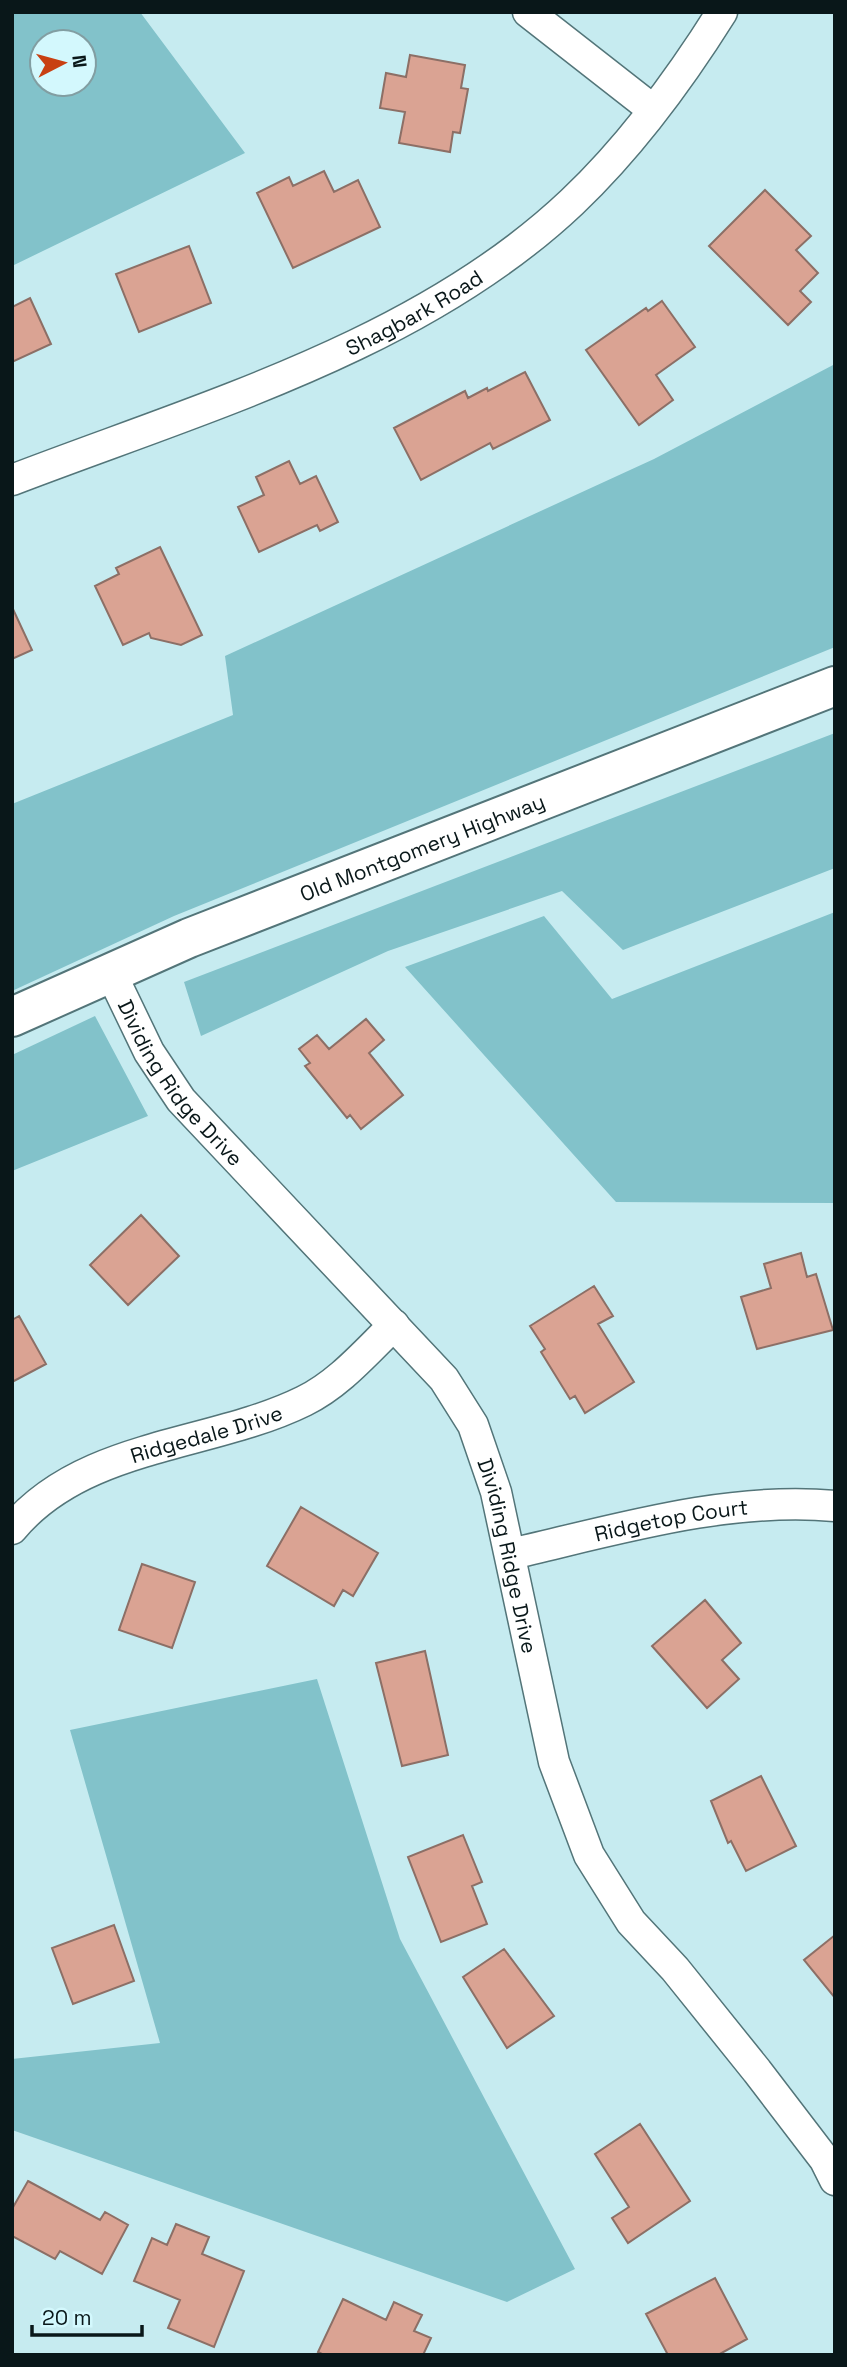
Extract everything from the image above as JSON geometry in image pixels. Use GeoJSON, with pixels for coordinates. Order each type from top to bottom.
{"type":"FeatureCollection","features":[{"type":"Feature","properties":{"kind":"street"},"geometry":{"type":"LineString","coordinates":[[528,12],[652,109]]}},
{"type":"Feature","properties":{"kind":"street","name":"Shagbark Road"},"geometry":{"type":"LineString","coordinates":[[12,480],[323,360],[361,344],[432,306],[509,253],[569,205],[594,180],[694,56],[722,12]]}},
{"type":"Feature","properties":{"kind":"street","name":"Old Montgomery Highway"},"geometry":{"type":"LineString","coordinates":[[12,1017],[110,971],[835,686]]}},
{"type":"Feature","properties":{"kind":"street","name":"Dividing Ridge Drive"},"geometry":{"type":"LineString","coordinates":[[110,971],[149,1052],[181,1100],[444,1379],[472,1425],[496,1492],[511,1553],[554,1762],[589,1855],[631,1922],[675,1969],[757,2071],[825,2160],[835,2180]]}},
{"type":"Feature","properties":{"kind":"street","name":"Ridgedale Drive"},"geometry":{"type":"LineString","coordinates":[[12,1529],[45,1500],[82,1476],[129,1457],[240,1426],[307,1400],[338,1378],[394,1325]]}},
{"type":"Feature","properties":{"kind":"street","name":"Ridgetop Court"},"geometry":{"type":"LineString","coordinates":[[511,1553],[705,1513],[763,1506],[835,1506]]}},
{"type":"Feature","properties":{"kind":"shaded area"},"geometry":{"type":"Polygon","coordinates":[[[12,12],[140,12],[245,153],[12,266],[12,12]]]}},
{"type":"Feature","properties":{"kind":"shaded area"},"geometry":{"type":"Polygon","coordinates":[[[835,364],[835,647],[174,916],[12,991],[12,804],[233,715],[225,656],[654,459],[835,364]]]}},
{"type":"Feature","properties":{"kind":"shaded area"},"geometry":{"type":"Polygon","coordinates":[[[835,733],[835,868],[623,950],[562,891],[388,951],[201,1036],[184,982],[835,733]]]}},
{"type":"Feature","properties":{"kind":"shaded area"},"geometry":{"type":"Polygon","coordinates":[[[835,912],[835,1203],[616,1202],[405,967],[544,916],[612,999],[835,912]]]}},
{"type":"Feature","properties":{"kind":"shaded area"},"geometry":{"type":"Polygon","coordinates":[[[95,1016],[148,1116],[12,1171],[12,1055],[95,1016]]]}},
{"type":"Feature","properties":{"kind":"shaded area"},"geometry":{"type":"Polygon","coordinates":[[[317,1679],[400,1939],[575,2269],[507,2302],[12,2130],[12,2059],[160,2043],[70,1730],[317,1679]]]}},
{"type":"Feature","properties":{"kind":"building"},"geometry":{"type":"Polygon","coordinates":[[[410,55],[465,65],[461,88],[468,89],[460,133],[453,132],[450,152],[399,143],[405,112],[380,108],[386,73],[406,77],[410,55]]]}},
{"type":"Feature","properties":{"kind":"building"},"geometry":{"type":"Polygon","coordinates":[[[324,171],[334,192],[358,180],[380,227],[293,268],[257,193],[289,177],[293,186],[324,171]]]}},
{"type":"Feature","properties":{"kind":"building"},"geometry":{"type":"Polygon","coordinates":[[[765,190],[811,236],[796,250],[818,273],[800,291],[811,302],[788,325],[709,246],[765,190]]]}},
{"type":"Feature","properties":{"kind":"building"},"geometry":{"type":"Polygon","coordinates":[[[189,246],[211,303],[139,332],[116,274],[189,246]]]}},
{"type":"Feature","properties":{"kind":"building"},"geometry":{"type":"Polygon","coordinates":[[[30,298],[51,344],[12,362],[12,307],[30,298]]]}},
{"type":"Feature","properties":{"kind":"building"},"geometry":{"type":"Polygon","coordinates":[[[662,301],[695,347],[656,375],[673,400],[639,425],[586,350],[646,308],[648,311],[662,301]]]}},
{"type":"Feature","properties":{"kind":"building"},"geometry":{"type":"Polygon","coordinates":[[[525,372],[550,420],[493,449],[490,443],[421,480],[394,428],[465,391],[468,398],[525,372]]]}},
{"type":"Feature","properties":{"kind":"building"},"geometry":{"type":"Polygon","coordinates":[[[289,461],[300,484],[316,476],[338,522],[320,531],[317,525],[259,552],[238,507],[264,495],[256,477],[289,461]]]}},
{"type":"Feature","properties":{"kind":"building"},"geometry":{"type":"Polygon","coordinates":[[[160,547],[202,635],[181,645],[151,638],[149,633],[123,645],[95,586],[119,574],[116,568],[160,547]]]}},
{"type":"Feature","properties":{"kind":"building"},"geometry":{"type":"Polygon","coordinates":[[[12,607],[32,650],[12,659],[12,607]]]}},
{"type":"Feature","properties":{"kind":"building"},"geometry":{"type":"Polygon","coordinates":[[[366,1019],[384,1040],[369,1053],[403,1095],[361,1129],[350,1115],[347,1118],[305,1066],[310,1063],[299,1049],[317,1035],[329,1049],[366,1019]]]}},
{"type":"Feature","properties":{"kind":"building"},"geometry":{"type":"Polygon","coordinates":[[[141,1215],[179,1256],[128,1305],[90,1265],[141,1215]]]}},
{"type":"Feature","properties":{"kind":"building"},"geometry":{"type":"Polygon","coordinates":[[[801,1253],[807,1277],[816,1274],[833,1330],[757,1349],[741,1297],[771,1288],[764,1264],[801,1253]]]}},
{"type":"Feature","properties":{"kind":"building"},"geometry":{"type":"Polygon","coordinates":[[[594,1286],[613,1316],[598,1324],[634,1382],[585,1413],[575,1396],[570,1399],[541,1352],[545,1349],[530,1326],[594,1286]]]}},
{"type":"Feature","properties":{"kind":"building"},"geometry":{"type":"Polygon","coordinates":[[[19,1316],[46,1364],[12,1382],[12,1320],[19,1316]]]}},
{"type":"Feature","properties":{"kind":"building"},"geometry":{"type":"Polygon","coordinates":[[[301,1507],[378,1553],[353,1596],[343,1590],[334,1606],[267,1566],[301,1507]]]}},
{"type":"Feature","properties":{"kind":"building"},"geometry":{"type":"Polygon","coordinates":[[[142,1564],[195,1582],[172,1648],[119,1630],[142,1564]]]}},
{"type":"Feature","properties":{"kind":"building"},"geometry":{"type":"Polygon","coordinates":[[[705,1600],[741,1643],[722,1660],[739,1679],[707,1708],[652,1646],[705,1600]]]}},
{"type":"Feature","properties":{"kind":"building"},"geometry":{"type":"Polygon","coordinates":[[[425,1651],[448,1755],[402,1766],[376,1663],[425,1651]]]}},
{"type":"Feature","properties":{"kind":"building"},"geometry":{"type":"Polygon","coordinates":[[[761,1776],[796,1846],[746,1871],[731,1841],[728,1843],[711,1801],[761,1776]]]}},
{"type":"Feature","properties":{"kind":"building"},"geometry":{"type":"Polygon","coordinates":[[[463,1835],[482,1882],[472,1886],[487,1924],[441,1942],[408,1857],[463,1835]]]}},
{"type":"Feature","properties":{"kind":"building"},"geometry":{"type":"Polygon","coordinates":[[[114,1925],[134,1981],[73,2004],[52,1948],[114,1925]]]}},
{"type":"Feature","properties":{"kind":"building"},"geometry":{"type":"Polygon","coordinates":[[[835,1935],[835,1998],[804,1960],[835,1935]]]}},
{"type":"Feature","properties":{"kind":"building"},"geometry":{"type":"Polygon","coordinates":[[[504,1949],[554,2016],[507,2048],[463,1977],[504,1949]]]}},
{"type":"Feature","properties":{"kind":"building"},"geometry":{"type":"Polygon","coordinates":[[[640,2124],[690,2201],[628,2243],[612,2218],[629,2207],[595,2154],[640,2124]]]}},
{"type":"Feature","properties":{"kind":"building"},"geometry":{"type":"Polygon","coordinates":[[[28,2181],[100,2220],[105,2212],[128,2225],[102,2274],[60,2251],[55,2259],[12,2236],[12,2209],[28,2181]]]}},
{"type":"Feature","properties":{"kind":"building"},"geometry":{"type":"Polygon","coordinates":[[[176,2224],[209,2237],[202,2254],[244,2271],[214,2347],[168,2328],[180,2300],[134,2281],[152,2238],[167,2245],[176,2224]]]}},
{"type":"Feature","properties":{"kind":"building"},"geometry":{"type":"Polygon","coordinates":[[[715,2278],[747,2339],[718,2355],[668,2355],[646,2314],[715,2278]]]}},
{"type":"Feature","properties":{"kind":"building"},"geometry":{"type":"Polygon","coordinates":[[[343,2299],[386,2320],[394,2302],[422,2315],[414,2331],[431,2338],[423,2355],[324,2355],[318,2352],[343,2299]]]}}]}
